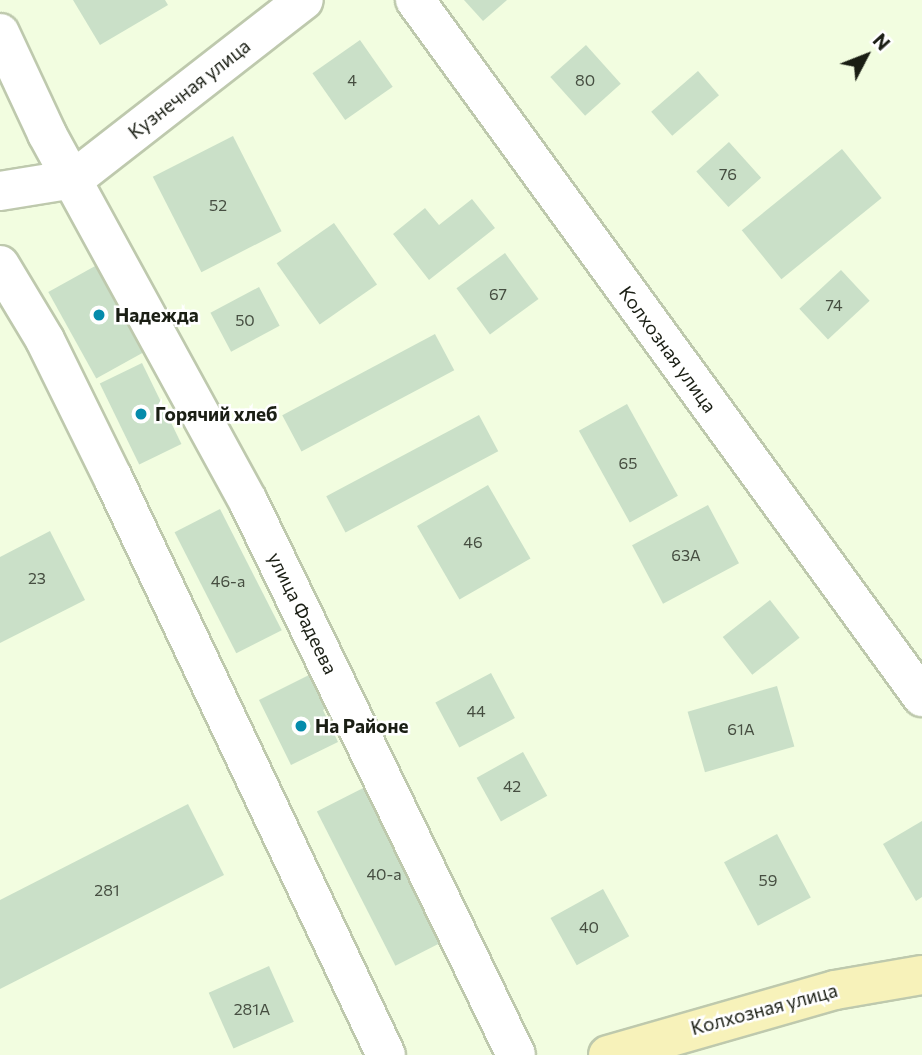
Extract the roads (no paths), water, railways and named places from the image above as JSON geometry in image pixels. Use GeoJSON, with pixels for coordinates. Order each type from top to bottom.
{"type":"FeatureCollection","features":[{"type":"Feature","properties":{"kind":"main road","name":"Колхозная улица"},"geometry":{"type":"LineString","coordinates":[[608,1055],[835,990],[922,975]]}},
{"type":"Feature","properties":{"kind":"street","name":"Кузнечная улица"},"geometry":{"type":"LineString","coordinates":[[74,178],[304,0]]}},
{"type":"Feature","properties":{"kind":"street","name":"Колхозная улица"},"geometry":{"type":"LineString","coordinates":[[415,0],[922,697]]}},
{"type":"Feature","properties":{"kind":"street","name":"улица Фадеева"},"geometry":{"type":"LineString","coordinates":[[0,33],[74,178],[248,501],[516,1055]]}},
{"type":"Feature","properties":{"kind":"street"},"geometry":{"type":"LineString","coordinates":[[0,191],[74,178]]}},
{"type":"Feature","properties":{"kind":"street"},"geometry":{"type":"LineString","coordinates":[[0,265],[107,466],[386,1055]]}},
{"type":"Feature","properties":{"kind":"place","name":"Надежда"},"geometry":{"type":"Point","coordinates":[99,315]}},
{"type":"Feature","properties":{"kind":"place","name":"Горячий хлеб"},"geometry":{"type":"Point","coordinates":[141,414]}},
{"type":"Feature","properties":{"kind":"place","name":"На Районе"},"geometry":{"type":"Point","coordinates":[301,726]}}]}
